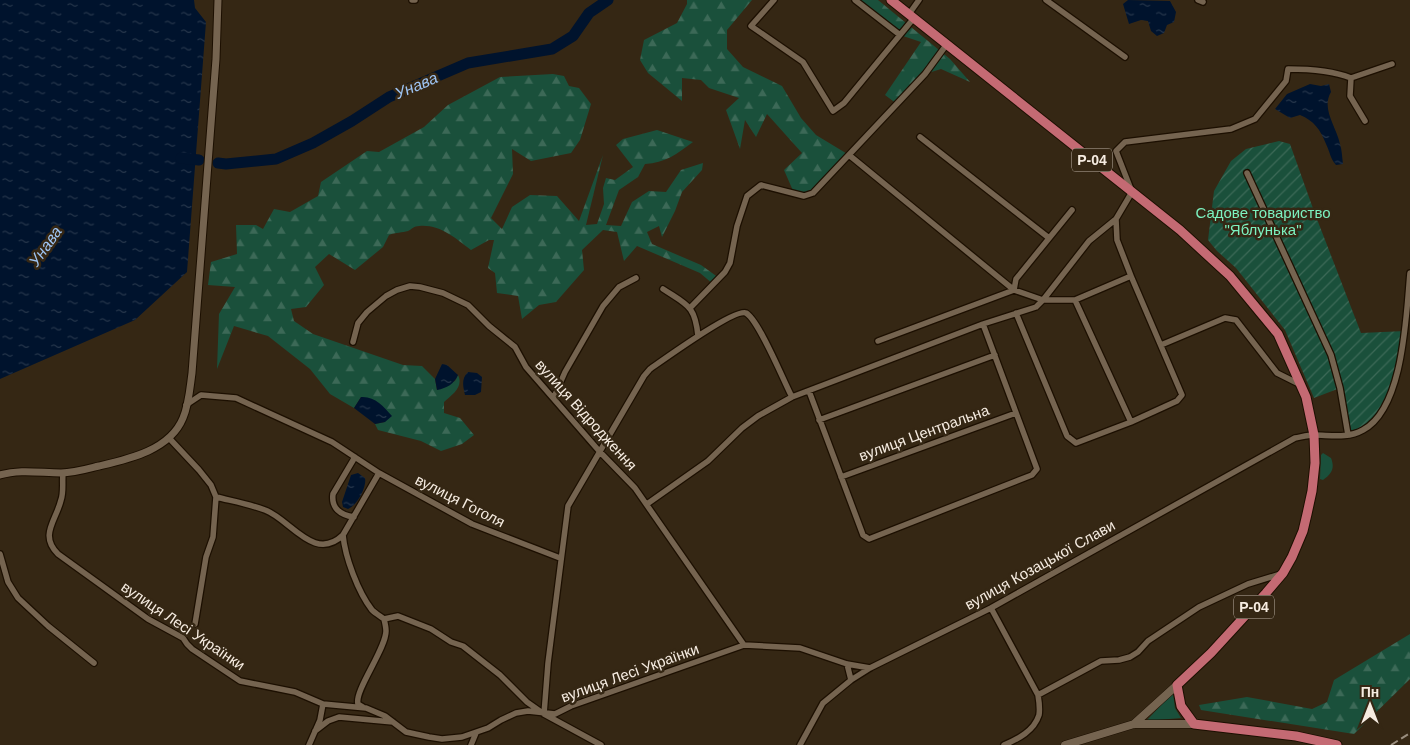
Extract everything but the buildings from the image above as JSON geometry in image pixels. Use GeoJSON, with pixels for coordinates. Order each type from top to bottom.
{"type":"FeatureCollection","features":[{"type":"Feature","properties":{"kind":"main road","name":"Р-04"},"geometry":{"type":"LineString","coordinates":[[891,0],[1180,230],[1230,276],[1278,334],[1306,397],[1314,435],[1315,463],[1307,514],[1292,557],[1283,573],[1211,653],[1177,685]]}},
{"type":"Feature","properties":{"kind":"main road"},"geometry":{"type":"LineString","coordinates":[[1134,724],[1177,685]]}},
{"type":"Feature","properties":{"kind":"main road"},"geometry":{"type":"LineString","coordinates":[[1177,685],[1181,706],[1194,724]]}},
{"type":"Feature","properties":{"kind":"main road"},"geometry":{"type":"LineString","coordinates":[[1065,745],[1134,724],[1194,724],[1296,736],[1337,745]]}},
{"type":"Feature","properties":{"kind":"street"},"geometry":{"type":"LineString","coordinates":[[0,475],[11,472],[63,473],[129,459],[169,438],[183,418],[192,373],[218,0]]}},
{"type":"Feature","properties":{"kind":"street"},"geometry":{"type":"LineString","coordinates":[[774,0],[751,26],[803,62],[833,112],[844,103],[900,35],[919,0]]}},
{"type":"Feature","properties":{"kind":"street"},"geometry":{"type":"LineString","coordinates":[[855,0],[900,35]]}},
{"type":"Feature","properties":{"kind":"street"},"geometry":{"type":"LineString","coordinates":[[1046,0],[1124,57]]}},
{"type":"Feature","properties":{"kind":"street"},"geometry":{"type":"LineString","coordinates":[[691,307],[725,272],[730,263],[737,226],[747,196],[762,185],[804,196],[814,193],[926,74],[947,44]]}},
{"type":"Feature","properties":{"kind":"street"},"geometry":{"type":"LineString","coordinates":[[647,504],[708,461],[742,428],[758,416],[792,398],[983,324],[1036,306],[1043,300],[1089,241],[1116,219],[1132,192],[1116,151],[1125,142],[1231,129],[1255,119],[1286,81],[1288,69],[1308,69],[1340,74],[1350,78],[1392,64]]}},
{"type":"Feature","properties":{"kind":"street"},"geometry":{"type":"LineString","coordinates":[[1350,78],[1350,96],[1365,121]]}},
{"type":"Feature","properties":{"kind":"street"},"geometry":{"type":"LineString","coordinates":[[920,137],[1049,238]]}},
{"type":"Feature","properties":{"kind":"street"},"geometry":{"type":"LineString","coordinates":[[849,155],[1014,290],[1043,300],[1075,300],[1131,276]]}},
{"type":"Feature","properties":{"kind":"street"},"geometry":{"type":"LineString","coordinates":[[1247,174],[1331,355],[1340,388],[1348,435],[1362,431],[1378,418],[1382,414],[1391,392],[1401,356],[1410,273]]}},
{"type":"Feature","properties":{"kind":"street"},"geometry":{"type":"LineString","coordinates":[[1014,290],[1016,278],[1072,210]]}},
{"type":"Feature","properties":{"kind":"street"},"geometry":{"type":"LineString","coordinates":[[1016,313],[1067,436],[1076,443],[1131,422],[1177,401],[1182,394],[1117,240],[1116,219]]}},
{"type":"Feature","properties":{"kind":"street"},"geometry":{"type":"LineString","coordinates":[[554,397],[602,306],[619,287],[636,278]]}},
{"type":"Feature","properties":{"kind":"street","name":"вулиця Відродження"},"geometry":{"type":"LineString","coordinates":[[353,342],[358,323],[367,312],[396,290],[410,286],[430,289],[468,305],[489,326],[516,347],[526,367],[600,452],[622,473],[647,504],[744,645]]}},
{"type":"Feature","properties":{"kind":"street"},"geometry":{"type":"LineString","coordinates":[[663,288],[691,307],[696,321],[698,336]]}},
{"type":"Feature","properties":{"kind":"street"},"geometry":{"type":"LineString","coordinates":[[878,341],[1014,290]]}},
{"type":"Feature","properties":{"kind":"street"},"geometry":{"type":"LineString","coordinates":[[1075,300],[1131,422]]}},
{"type":"Feature","properties":{"kind":"street"},"geometry":{"type":"LineString","coordinates":[[544,714],[560,558],[568,506],[650,369],[698,336],[736,314],[744,312],[748,314],[760,332],[792,398]]}},
{"type":"Feature","properties":{"kind":"street"},"geometry":{"type":"LineString","coordinates":[[1161,345],[1225,318],[1236,320],[1277,373],[1301,386]]}},
{"type":"Feature","properties":{"kind":"street"},"geometry":{"type":"LineString","coordinates":[[807,392],[863,535],[869,539],[1032,475],[1037,469],[983,324]]}},
{"type":"Feature","properties":{"kind":"street"},"geometry":{"type":"LineString","coordinates":[[819,420],[995,355]]}},
{"type":"Feature","properties":{"kind":"street","name":"вулиця Гоголя"},"geometry":{"type":"LineString","coordinates":[[186,405],[201,394],[236,398],[332,442],[379,473],[472,524],[560,558]]}},
{"type":"Feature","properties":{"kind":"street","name":"вулиця Центральна"},"geometry":{"type":"LineString","coordinates":[[841,477],[1016,413]]}},
{"type":"Feature","properties":{"kind":"street","name":"вулиця Козацької Слави"},"geometry":{"type":"LineString","coordinates":[[800,745],[823,703],[851,680],[870,668],[991,608],[1295,438],[1314,435],[1332,437],[1348,435]]}},
{"type":"Feature","properties":{"kind":"street"},"geometry":{"type":"LineString","coordinates":[[169,438],[211,485],[216,497],[213,537],[206,557],[195,624]]}},
{"type":"Feature","properties":{"kind":"street"},"geometry":{"type":"LineString","coordinates":[[354,517],[345,516],[334,506],[332,500],[333,494],[355,458]]}},
{"type":"Feature","properties":{"kind":"street","name":"вулиця Лесі Українки"},"geometry":{"type":"LineString","coordinates":[[63,473],[62,499],[50,525],[49,536],[51,546],[58,554],[148,619],[184,638],[192,649],[240,681],[294,692],[323,704],[366,708],[385,716],[406,732],[442,739],[462,737],[476,733],[516,714],[528,711],[555,714],[571,706],[744,645],[800,648],[847,664],[870,668]]}},
{"type":"Feature","properties":{"kind":"street"},"geometry":{"type":"LineString","coordinates":[[216,497],[267,511],[305,538],[317,544],[327,544],[336,542],[343,535],[379,473]]}},
{"type":"Feature","properties":{"kind":"street"},"geometry":{"type":"LineString","coordinates":[[343,535],[344,546],[361,591],[372,611],[384,619],[398,616],[431,629],[451,642],[463,646],[500,674],[527,702],[544,714],[601,745]]}},
{"type":"Feature","properties":{"kind":"street"},"geometry":{"type":"LineString","coordinates":[[0,554],[8,582],[18,598],[94,663]]}},
{"type":"Feature","properties":{"kind":"street"},"geometry":{"type":"LineString","coordinates":[[1038,695],[1101,661],[1130,657],[1138,652],[1148,641],[1199,606],[1248,584],[1283,573]]}},
{"type":"Feature","properties":{"kind":"street"},"geometry":{"type":"LineString","coordinates":[[991,608],[1038,695],[1039,715],[1029,732],[1017,740],[1004,745]]}},
{"type":"Feature","properties":{"kind":"street"},"geometry":{"type":"LineString","coordinates":[[366,708],[358,704],[358,697],[373,668],[386,633],[384,619]]}},
{"type":"Feature","properties":{"kind":"street"},"geometry":{"type":"LineString","coordinates":[[847,664],[851,680]]}},
{"type":"Feature","properties":{"kind":"street"},"geometry":{"type":"LineString","coordinates":[[309,745],[320,720],[323,704]]}},
{"type":"Feature","properties":{"kind":"street"},"geometry":{"type":"LineString","coordinates":[[315,731],[328,721],[340,717],[393,722]]}},
{"type":"Feature","properties":{"kind":"street"},"geometry":{"type":"LineString","coordinates":[[471,745],[476,733]]}},
{"type":"Feature","properties":{"kind":"green space"},"geometry":{"type":"Polygon","coordinates":[[[687,0],[752,0],[727,30],[727,49],[743,67],[782,86],[801,118],[816,135],[849,155],[813,193],[804,196],[794,193],[784,170],[802,153],[767,114],[756,137],[745,120],[740,149],[726,110],[739,98],[709,88],[701,80],[682,78],[682,101],[648,73],[640,60],[644,40],[677,23],[687,4],[687,0]]]}},
{"type":"Feature","properties":{"kind":"green space"},"geometry":{"type":"Polygon","coordinates":[[[855,0],[878,0],[950,59],[970,82],[941,69],[925,74],[897,104],[885,95],[921,42],[900,35],[855,0]]]}},
{"type":"Feature","properties":{"kind":"green space"},"geometry":{"type":"Polygon","coordinates":[[[553,74],[564,76],[569,86],[579,88],[591,104],[580,140],[571,153],[531,161],[512,149],[513,174],[491,218],[502,229],[512,207],[530,195],[557,196],[579,221],[603,155],[586,225],[597,224],[604,204],[603,188],[606,178],[615,180],[633,167],[616,145],[623,139],[657,130],[693,142],[665,160],[645,164],[638,177],[619,190],[606,225],[621,226],[632,202],[649,191],[666,192],[681,170],[703,163],[702,170],[682,192],[662,237],[659,226],[647,232],[652,244],[701,265],[719,278],[713,284],[700,273],[637,246],[624,261],[617,232],[603,230],[582,250],[584,270],[556,302],[539,305],[522,319],[518,296],[497,293],[495,273],[488,268],[494,240],[489,240],[471,250],[453,237],[434,227],[417,226],[408,231],[389,235],[383,247],[355,270],[329,254],[315,267],[324,285],[306,307],[291,309],[294,321],[313,334],[403,365],[422,366],[435,379],[437,390],[455,381],[458,375],[458,387],[454,394],[444,402],[444,413],[460,418],[474,435],[462,444],[441,451],[421,441],[378,430],[375,424],[385,422],[361,397],[354,408],[330,394],[310,369],[268,336],[234,326],[217,369],[219,314],[235,287],[208,285],[211,262],[237,254],[236,225],[256,225],[263,229],[274,209],[290,212],[318,196],[321,182],[367,151],[379,152],[424,127],[448,105],[500,77],[553,74]]]}},
{"type":"Feature","properties":{"kind":"green space","name":"Садове товариство \"Яблунька\""},"geometry":{"type":"Polygon","coordinates":[[[1279,141],[1290,144],[1361,333],[1405,331],[1398,367],[1384,409],[1373,426],[1358,433],[1348,435],[1340,388],[1314,398],[1285,330],[1236,268],[1208,240],[1214,191],[1231,161],[1246,149],[1279,141]]]}},
{"type":"Feature","properties":{"kind":"green space"},"geometry":{"type":"Polygon","coordinates":[[[1323,453],[1331,458],[1333,468],[1331,473],[1323,480],[1320,479],[1321,455],[1323,453]]]}},
{"type":"Feature","properties":{"kind":"green space"},"geometry":{"type":"Polygon","coordinates":[[[1410,634],[1410,679],[1354,734],[1201,710],[1199,705],[1247,697],[1312,709],[1327,702],[1334,680],[1410,634]]]}},
{"type":"Feature","properties":{"kind":"green space"},"geometry":{"type":"Polygon","coordinates":[[[1173,693],[1175,708],[1181,718],[1146,721],[1173,693]]]}},
{"type":"Feature","properties":{"kind":"water"},"geometry":{"type":"Polygon","coordinates":[[[0,0],[194,0],[195,8],[206,22],[187,272],[135,320],[0,379],[0,0]]]}},
{"type":"Feature","properties":{"kind":"water"},"geometry":{"type":"Polygon","coordinates":[[[1128,0],[1170,1],[1176,12],[1174,22],[1167,25],[1164,33],[1157,36],[1151,31],[1148,21],[1141,20],[1129,24],[1123,4],[1128,0]]]}},
{"type":"Feature","properties":{"kind":"water"},"geometry":{"type":"Polygon","coordinates":[[[1310,84],[1321,86],[1329,84],[1331,92],[1328,98],[1328,111],[1341,146],[1343,164],[1336,165],[1321,134],[1313,123],[1300,115],[1290,118],[1275,109],[1287,94],[1310,84]]]}},
{"type":"Feature","properties":{"kind":"water"},"geometry":{"type":"Polygon","coordinates":[[[442,364],[447,365],[458,375],[450,385],[437,390],[435,379],[442,364]]]}},
{"type":"Feature","properties":{"kind":"water"},"geometry":{"type":"Polygon","coordinates":[[[468,372],[477,373],[482,377],[481,392],[475,395],[465,395],[463,380],[468,372]]]}},
{"type":"Feature","properties":{"kind":"water"},"geometry":{"type":"Polygon","coordinates":[[[361,397],[375,400],[392,416],[385,422],[375,424],[354,408],[361,397]]]}},
{"type":"Feature","properties":{"kind":"water"},"geometry":{"type":"Polygon","coordinates":[[[358,473],[365,478],[363,491],[355,504],[348,509],[343,507],[342,502],[351,475],[358,473]]]}},
{"type":"Feature","properties":{"kind":"waterway","name":"Унава"},"geometry":{"type":"LineString","coordinates":[[218,163],[226,164],[276,159],[313,143],[389,97],[468,63],[552,49],[573,36],[589,13],[608,0]]}},
{"type":"Feature","properties":{"kind":"waterway","name":"Унава"},"geometry":{"type":"LineString","coordinates":[[181,158],[199,160]]}},
{"type":"Feature","properties":{"kind":"railway"},"geometry":{"type":"LineString","coordinates":[[1391,745],[1410,733]]}}]}
